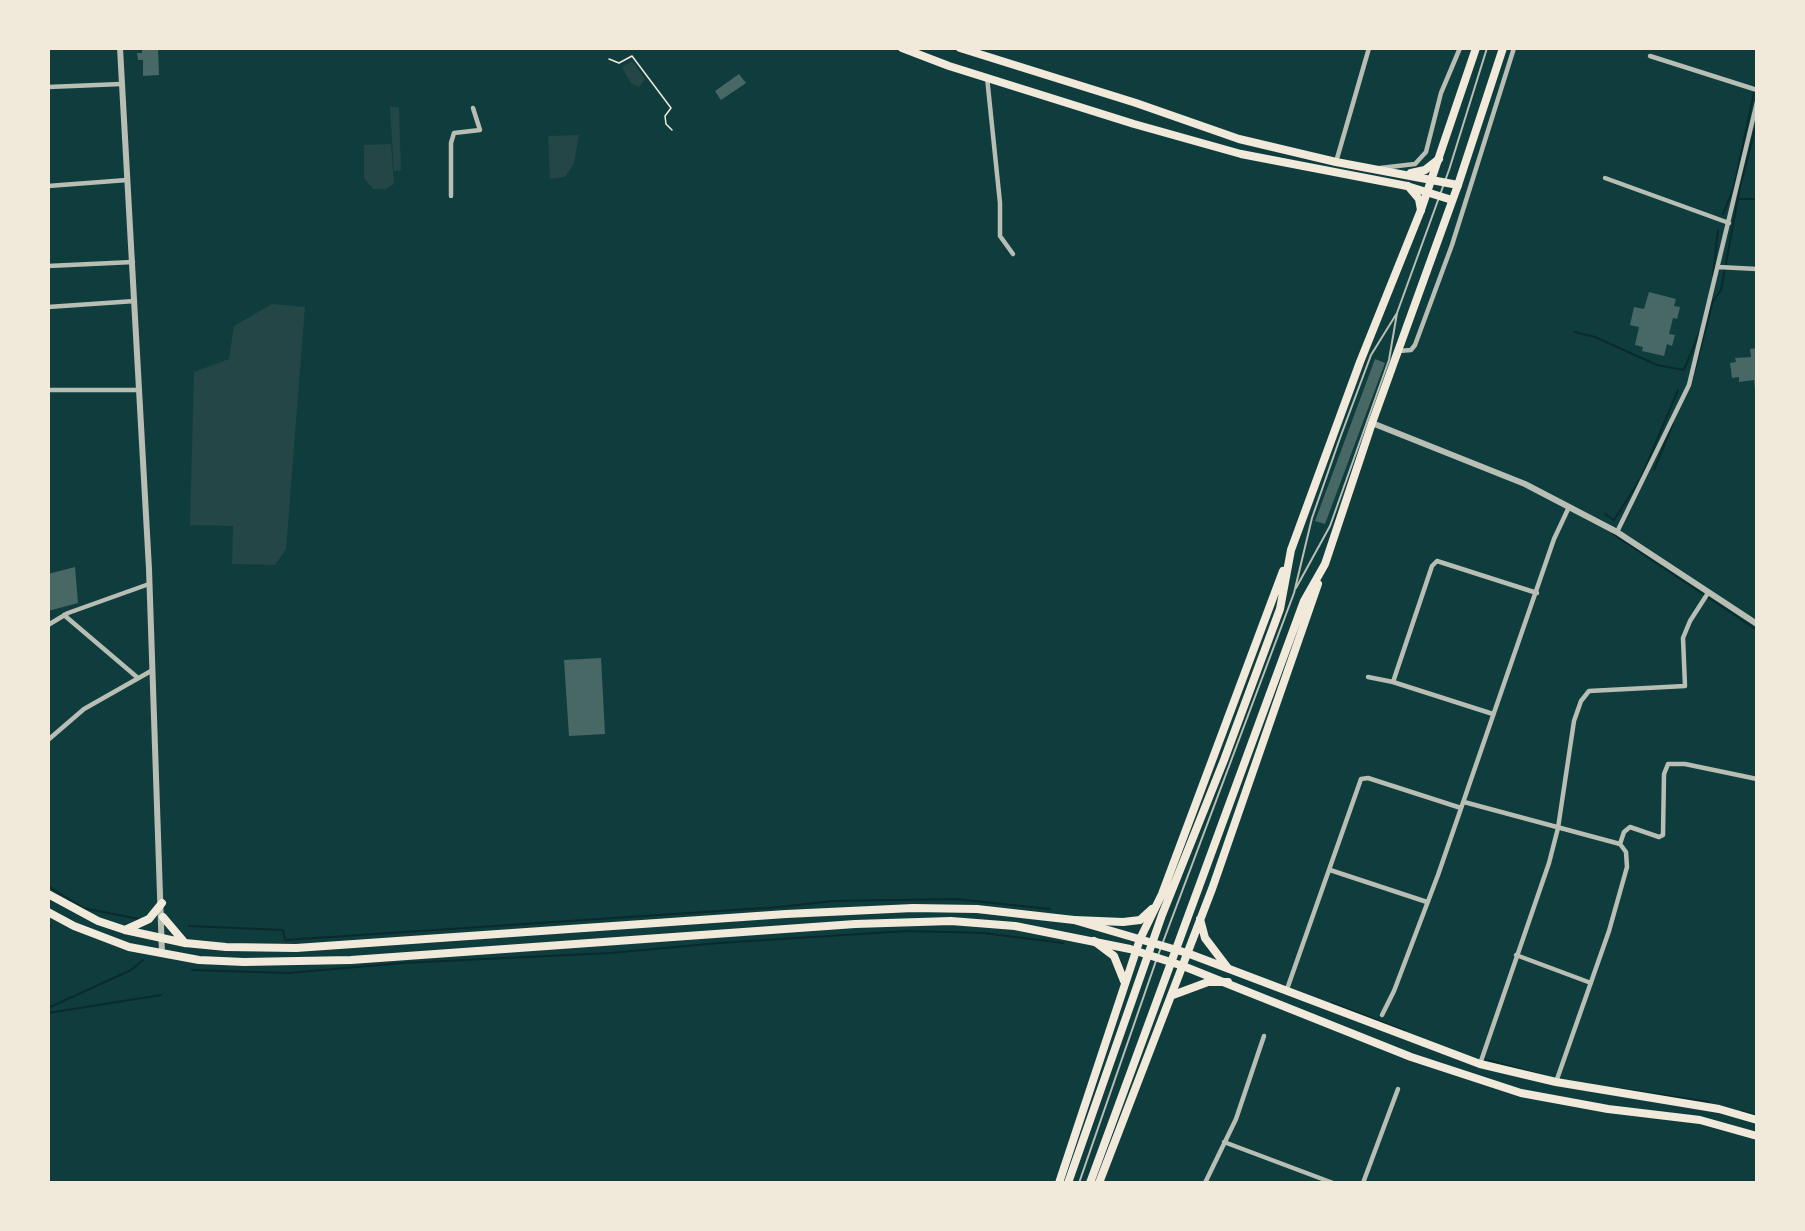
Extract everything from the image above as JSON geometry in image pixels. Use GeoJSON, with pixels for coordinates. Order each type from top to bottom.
{"type":"FeatureCollection","features":[{"type":"Feature","properties":{"kind":"main road"},"geometry":{"type":"LineString","coordinates":[[902,48],[1076,108],[1241,154],[1407,186],[1452,200]]}},
{"type":"Feature","properties":{"kind":"main road"},"geometry":{"type":"LineString","coordinates":[[960,48],[1239,139],[1336,162],[1458,185]]}},
{"type":"Feature","properties":{"kind":"main road"},"geometry":{"type":"LineString","coordinates":[[1059,1183],[1140,939],[1159,901],[1360,362],[1428,192],[1476,48]]}},
{"type":"Feature","properties":{"kind":"main road"},"geometry":{"type":"LineString","coordinates":[[1099,1183],[1183,966],[1325,564],[1372,423],[1458,185],[1503,48]]}},
{"type":"Feature","properties":{"kind":"main road"},"geometry":{"type":"LineString","coordinates":[[1403,174],[1419,172],[1439,159]]}},
{"type":"Feature","properties":{"kind":"main road"},"geometry":{"type":"LineString","coordinates":[[1407,186],[1419,199],[1421,210]]}},
{"type":"Feature","properties":{"kind":"main road"},"geometry":{"type":"LineString","coordinates":[[1068,1183],[1162,915],[1224,760],[1280,609],[1291,550]]}},
{"type":"Feature","properties":{"kind":"main road"},"geometry":{"type":"LineString","coordinates":[[1090,1183],[1304,602],[1325,564]]}},
{"type":"Feature","properties":{"kind":"main road"},"geometry":{"type":"LineString","coordinates":[[48,894],[98,921],[164,939],[185,943],[296,948],[786,914],[913,908],[977,909],[1113,922],[1140,920],[1159,901]]}},
{"type":"Feature","properties":{"kind":"main road"},"geometry":{"type":"LineString","coordinates":[[125,930],[149,919],[162,903]]}},
{"type":"Feature","properties":{"kind":"main road"},"geometry":{"type":"LineString","coordinates":[[48,912],[105,940],[162,954],[244,962],[351,960],[918,921],[1015,926],[1094,941],[1183,966],[1228,982],[1411,1057],[1511,1090],[1608,1110],[1700,1120],[1757,1136]]}},
{"type":"Feature","properties":{"kind":"main road"},"geometry":{"type":"LineString","coordinates":[[163,917],[185,943]]}},
{"type":"Feature","properties":{"kind":"main road"},"geometry":{"type":"LineString","coordinates":[[1200,917],[1205,938],[1227,968]]}},
{"type":"Feature","properties":{"kind":"main road"},"geometry":{"type":"LineString","coordinates":[[1074,920],[1187,953],[1480,1064],[1556,1082],[1692,1104],[1757,1120]]}},
{"type":"Feature","properties":{"kind":"main road"},"geometry":{"type":"LineString","coordinates":[[1094,941],[1114,956],[1125,983]]}},
{"type":"Feature","properties":{"kind":"main road"},"geometry":{"type":"LineString","coordinates":[[1173,994],[1208,982],[1228,982]]}},
{"type":"Feature","properties":{"kind":"street"},"geometry":{"type":"LineString","coordinates":[[120,48],[149,584],[164,939],[162,954]]}},
{"type":"Feature","properties":{"kind":"street"},"geometry":{"type":"LineString","coordinates":[[1336,162],[1369,48]]}},
{"type":"Feature","properties":{"kind":"street"},"geometry":{"type":"LineString","coordinates":[[1374,169],[1415,164],[1426,152],[1441,93],[1460,48]]}},
{"type":"Feature","properties":{"kind":"street"},"geometry":{"type":"LineString","coordinates":[[1399,351],[1411,350],[1415,345],[1452,245],[1514,48]]}},
{"type":"Feature","properties":{"kind":"street"},"geometry":{"type":"LineString","coordinates":[[1650,57],[1757,90]]}},
{"type":"Feature","properties":{"kind":"street"},"geometry":{"type":"LineString","coordinates":[[987,77],[1000,203],[1000,236],[1013,254]]}},
{"type":"Feature","properties":{"kind":"street"},"geometry":{"type":"LineString","coordinates":[[48,87],[121,84]]}},
{"type":"Feature","properties":{"kind":"street"},"geometry":{"type":"LineString","coordinates":[[1617,532],[1689,385],[1755,123],[1757,102]]}},
{"type":"Feature","properties":{"kind":"street"},"geometry":{"type":"LineString","coordinates":[[451,196],[451,143],[454,133],[480,130],[473,108]]}},
{"type":"Feature","properties":{"kind":"street"},"geometry":{"type":"LineString","coordinates":[[1605,178],[1729,223]]}},
{"type":"Feature","properties":{"kind":"street"},"geometry":{"type":"LineString","coordinates":[[48,186],[127,180]]}},
{"type":"Feature","properties":{"kind":"street"},"geometry":{"type":"LineString","coordinates":[[48,266],[133,262]]}},
{"type":"Feature","properties":{"kind":"street"},"geometry":{"type":"LineString","coordinates":[[1718,267],[1757,269]]}},
{"type":"Feature","properties":{"kind":"street"},"geometry":{"type":"LineString","coordinates":[[48,307],[135,301]]}},
{"type":"Feature","properties":{"kind":"street"},"geometry":{"type":"LineString","coordinates":[[48,390],[139,390]]}},
{"type":"Feature","properties":{"kind":"street"},"geometry":{"type":"LineString","coordinates":[[1372,423],[1525,484],[1617,532],[1757,624]]}},
{"type":"Feature","properties":{"kind":"street"},"geometry":{"type":"LineString","coordinates":[[1382,1015],[1395,991],[1464,802],[1560,523],[1569,507]]}},
{"type":"Feature","properties":{"kind":"street"},"geometry":{"type":"LineString","coordinates":[[1393,682],[1432,566],[1437,561],[1537,593]]}},
{"type":"Feature","properties":{"kind":"street"},"geometry":{"type":"LineString","coordinates":[[48,625],[64,615],[149,584]]}},
{"type":"Feature","properties":{"kind":"street"},"geometry":{"type":"LineString","coordinates":[[1480,1064],[1538,897],[1558,828],[1574,721],[1581,701],[1589,691],[1685,686],[1683,638],[1690,621],[1708,593]]}},
{"type":"Feature","properties":{"kind":"street"},"geometry":{"type":"LineString","coordinates":[[64,615],[138,678]]}},
{"type":"Feature","properties":{"kind":"street"},"geometry":{"type":"LineString","coordinates":[[48,740],[84,710],[151,671]]}},
{"type":"Feature","properties":{"kind":"street"},"geometry":{"type":"LineString","coordinates":[[1368,677],[1393,682],[1493,714]]}},
{"type":"Feature","properties":{"kind":"street"},"geometry":{"type":"LineString","coordinates":[[1620,844],[1624,832],[1630,827],[1659,837],[1663,835],[1664,774],[1668,764],[1685,764],[1757,779]]}},
{"type":"Feature","properties":{"kind":"street"},"geometry":{"type":"LineString","coordinates":[[1286,992],[1361,779],[1368,778],[1461,808]]}},
{"type":"Feature","properties":{"kind":"street"},"geometry":{"type":"LineString","coordinates":[[1464,802],[1620,844],[1626,852],[1627,867],[1591,983],[1556,1082]]}},
{"type":"Feature","properties":{"kind":"street"},"geometry":{"type":"LineString","coordinates":[[1330,870],[1427,902]]}},
{"type":"Feature","properties":{"kind":"street"},"geometry":{"type":"LineString","coordinates":[[1516,955],[1591,983]]}},
{"type":"Feature","properties":{"kind":"street"},"geometry":{"type":"LineString","coordinates":[[1205,1183],[1246,1090],[1264,1036]]}},
{"type":"Feature","properties":{"kind":"street"},"geometry":{"type":"LineString","coordinates":[[1363,1183],[1398,1089]]}},
{"type":"Feature","properties":{"kind":"street"},"geometry":{"type":"LineString","coordinates":[[1224,1142],[1333,1183]]}},
{"type":"Feature","properties":{"kind":"lane"},"geometry":{"type":"LineString","coordinates":[[1079,1183],[1157,958],[1294,593],[1312,518],[1363,376],[1371,355],[1396,313],[1444,182],[1487,48]]}},
{"type":"Feature","properties":{"kind":"lane"},"geometry":{"type":"LineString","coordinates":[[1294,593],[1330,526],[1389,360],[1396,313]]}},
{"type":"Feature","properties":{"kind":"path"},"geometry":{"type":"LineString","coordinates":[[609,59],[619,63],[632,56],[671,108],[665,116],[666,124],[672,130]]}},
{"type":"Feature","properties":{"kind":"shaded area"},"geometry":{"type":"Polygon","coordinates":[[[632,61],[645,79],[639,87],[631,83],[622,67],[632,61]]]}},
{"type":"Feature","properties":{"kind":"shaded area"},"geometry":{"type":"Polygon","coordinates":[[[390,107],[399,107],[401,170],[394,171],[390,107]]]}},
{"type":"Feature","properties":{"kind":"shaded area"},"geometry":{"type":"Polygon","coordinates":[[[579,135],[574,163],[565,177],[550,179],[548,136],[579,135]]]}},
{"type":"Feature","properties":{"kind":"shaded area"},"geometry":{"type":"Polygon","coordinates":[[[391,144],[394,184],[386,189],[373,189],[364,178],[364,145],[391,144]]]}},
{"type":"Feature","properties":{"kind":"shaded area"},"geometry":{"type":"Polygon","coordinates":[[[272,304],[305,307],[286,549],[275,565],[232,564],[233,526],[190,525],[194,372],[229,359],[234,326],[272,304]]]}},
{"type":"Feature","properties":{"kind":"building"},"geometry":{"type":"Polygon","coordinates":[[[142,48],[158,48],[159,75],[143,76],[143,60],[138,60],[137,53],[142,53],[142,48]]]}},
{"type":"Feature","properties":{"kind":"building"},"geometry":{"type":"Polygon","coordinates":[[[739,74],[746,83],[721,100],[715,91],[739,74]]]}},
{"type":"Feature","properties":{"kind":"building"},"geometry":{"type":"Polygon","coordinates":[[[1649,292],[1676,299],[1674,306],[1680,307],[1677,319],[1673,318],[1669,334],[1675,335],[1672,346],[1667,344],[1664,356],[1642,351],[1643,347],[1635,345],[1639,327],[1630,325],[1634,307],[1644,309],[1649,292]]]}},
{"type":"Feature","properties":{"kind":"building"},"geometry":{"type":"Polygon","coordinates":[[[1757,348],[1757,391],[1755,391],[1754,380],[1739,382],[1739,377],[1732,378],[1730,363],[1736,362],[1735,358],[1751,357],[1750,349],[1757,348]]]}},
{"type":"Feature","properties":{"kind":"building"},"geometry":{"type":"Polygon","coordinates":[[[1375,359],[1385,363],[1325,524],[1315,521],[1375,359]]]}},
{"type":"Feature","properties":{"kind":"building"},"geometry":{"type":"Polygon","coordinates":[[[75,567],[78,603],[48,611],[48,574],[75,567]]]}},
{"type":"Feature","properties":{"kind":"building"},"geometry":{"type":"Polygon","coordinates":[[[601,658],[605,734],[569,736],[564,660],[601,658]]]}},
{"type":"Feature","properties":{"kind":"waterway"},"geometry":{"type":"LineString","coordinates":[[1723,214],[1734,187],[1757,78]]}},
{"type":"Feature","properties":{"kind":"waterway"},"geometry":{"type":"LineString","coordinates":[[1690,388],[1713,301],[1721,290],[1740,187],[1755,129]]}},
{"type":"Feature","properties":{"kind":"waterway"},"geometry":{"type":"LineString","coordinates":[[1739,199],[1757,199]]}},
{"type":"Feature","properties":{"kind":"waterway"},"geometry":{"type":"LineString","coordinates":[[1713,275],[1718,230]]}},
{"type":"Feature","properties":{"kind":"waterway"},"geometry":{"type":"LineString","coordinates":[[1575,332],[1595,337],[1657,365],[1684,370],[1700,331]]}},
{"type":"Feature","properties":{"kind":"waterway"},"geometry":{"type":"LineString","coordinates":[[1605,514],[1614,520],[1641,478],[1678,390]]}},
{"type":"Feature","properties":{"kind":"waterway"},"geometry":{"type":"LineString","coordinates":[[1669,434],[1673,423]]}},
{"type":"Feature","properties":{"kind":"waterway"},"geometry":{"type":"LineString","coordinates":[[1654,470],[1668,436]]}},
{"type":"Feature","properties":{"kind":"waterway"},"geometry":{"type":"LineString","coordinates":[[1613,534],[1757,630]]}},
{"type":"Feature","properties":{"kind":"waterway"},"geometry":{"type":"LineString","coordinates":[[48,886],[83,908],[139,919]]}},
{"type":"Feature","properties":{"kind":"waterway"},"geometry":{"type":"LineString","coordinates":[[189,926],[283,930],[285,940],[779,907],[833,901],[956,899],[1050,909]]}},
{"type":"Feature","properties":{"kind":"waterway"},"geometry":{"type":"LineString","coordinates":[[192,970],[288,973],[403,963],[610,953],[719,943],[907,931],[983,933],[1063,943]]}},
{"type":"Feature","properties":{"kind":"waterway"},"geometry":{"type":"LineString","coordinates":[[48,1008],[131,970],[143,960]]}},
{"type":"Feature","properties":{"kind":"waterway"},"geometry":{"type":"LineString","coordinates":[[48,1013],[161,995]]}},
{"type":"Feature","properties":{"kind":"waterway"},"geometry":{"type":"LineString","coordinates":[[1332,1003],[1405,1031]]}},
{"type":"Feature","properties":{"kind":"waterway"},"geometry":{"type":"LineString","coordinates":[[1483,1059],[1546,1076]]}},
{"type":"Feature","properties":{"kind":"waterway"},"geometry":{"type":"LineString","coordinates":[[1622,1089],[1709,1102]]}},
{"type":"Feature","properties":{"kind":"waterway"},"geometry":{"type":"LineString","coordinates":[[1742,1111],[1757,1116]]}}]}
